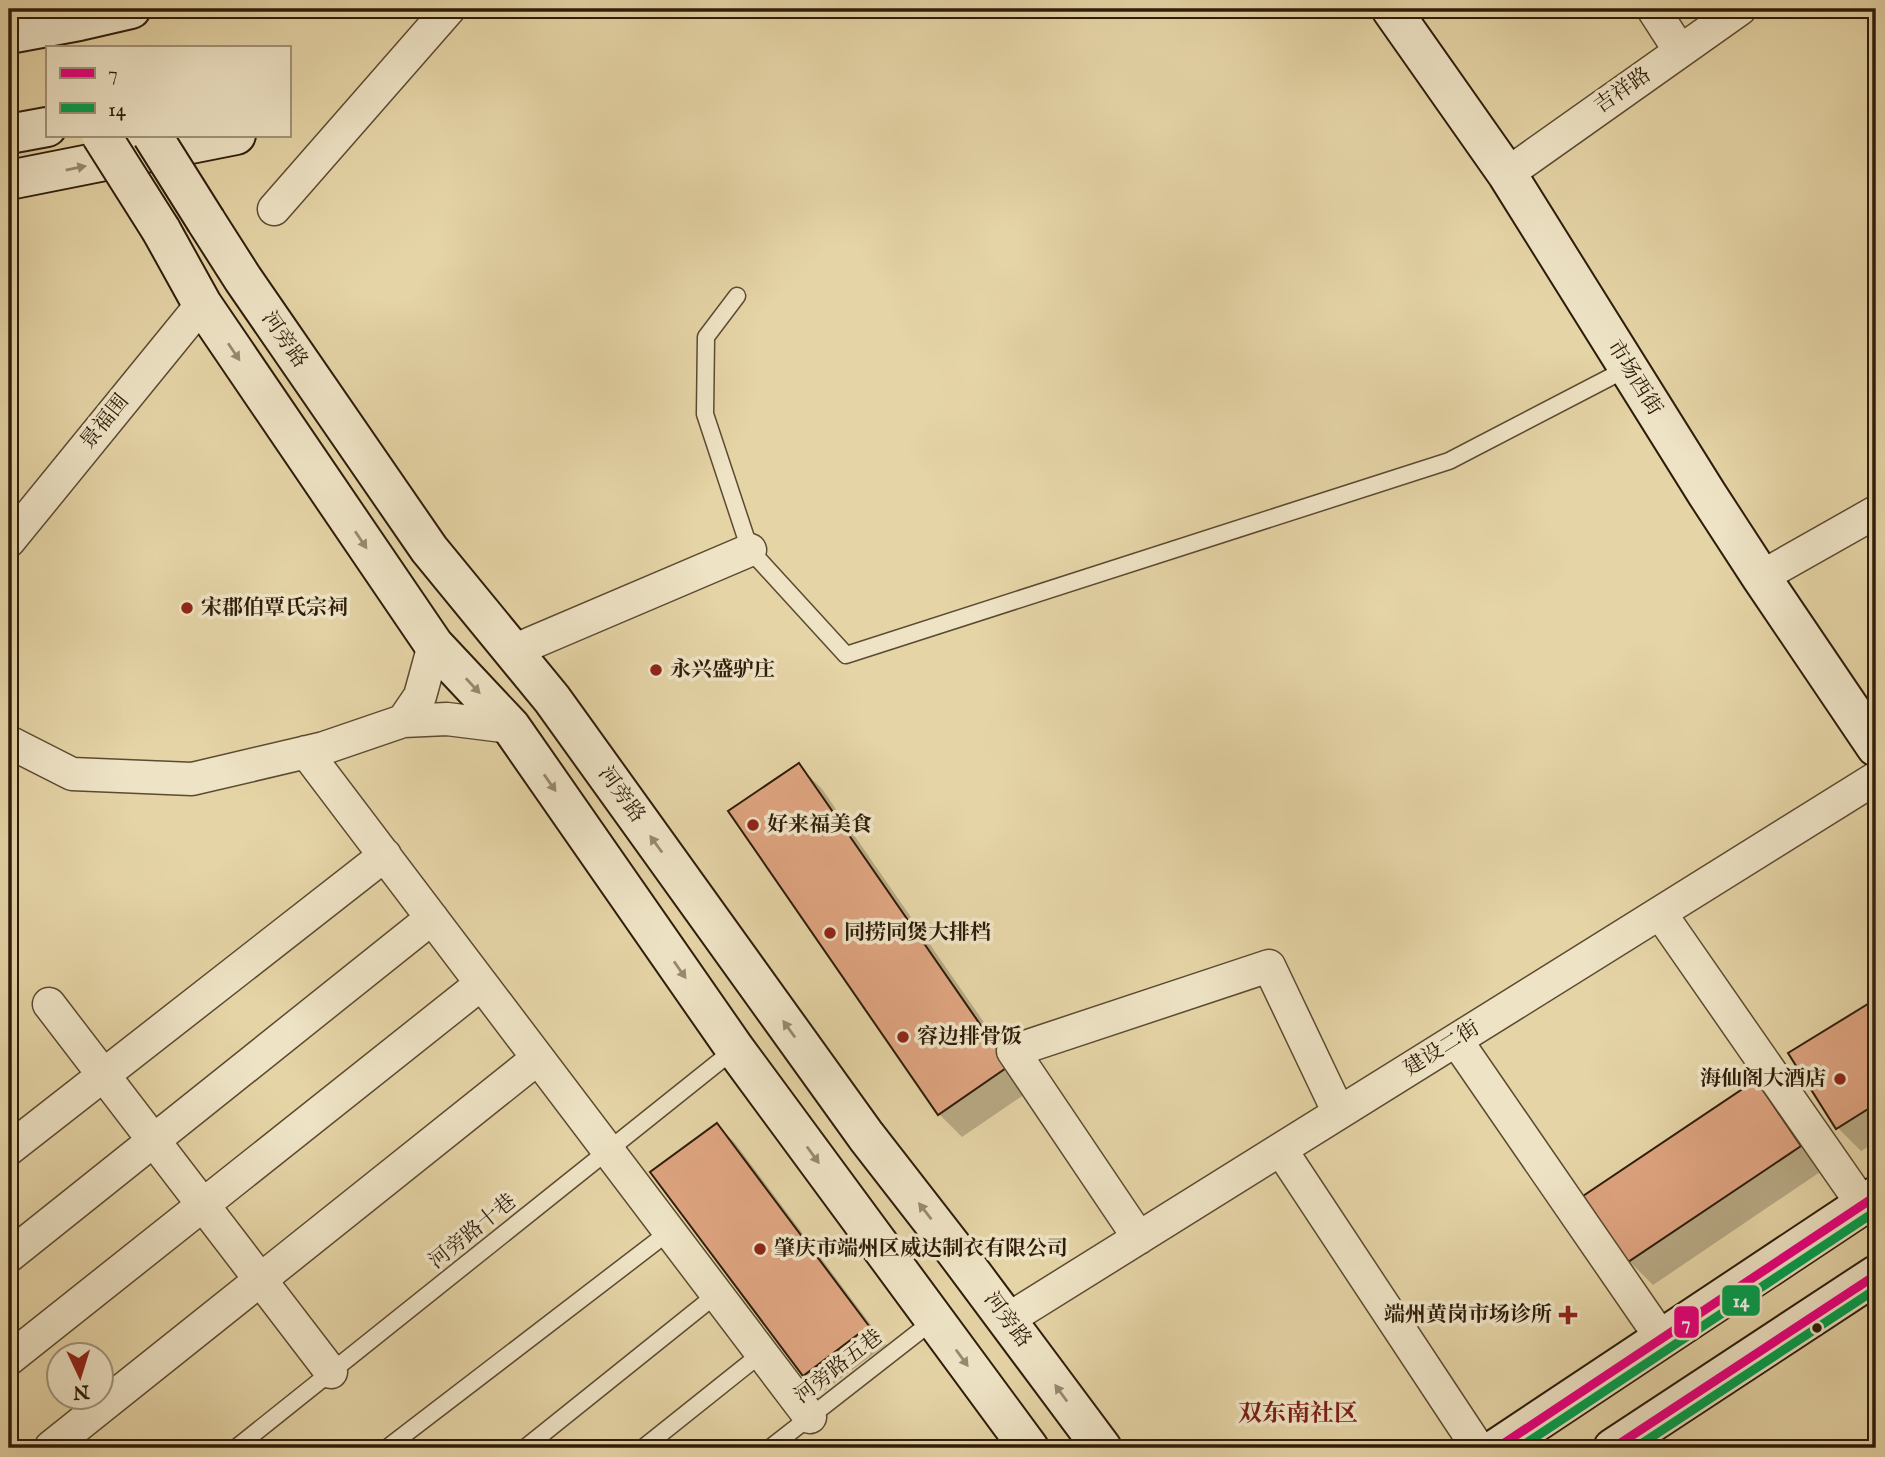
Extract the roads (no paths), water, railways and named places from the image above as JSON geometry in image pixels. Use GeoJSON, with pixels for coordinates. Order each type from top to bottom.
{"type":"FeatureCollection","features":[{"type":"Feature","properties":{"kind":"street"},"geometry":{"type":"LineString","coordinates":[[31,30],[83,26],[131,9]]}},
{"type":"Feature","properties":{"kind":"street"},"geometry":{"type":"LineString","coordinates":[[274,209],[449,9]]}},
{"type":"Feature","properties":{"kind":"street","name":"市场西街"},"geometry":{"type":"LineString","coordinates":[[1391,9],[1507,174],[1761,577],[1876,747]]}},
{"type":"Feature","properties":{"kind":"street"},"geometry":{"type":"LineString","coordinates":[[1653,9],[1680,51]]}},
{"type":"Feature","properties":{"kind":"street","name":"吉祥路"},"geometry":{"type":"LineString","coordinates":[[1507,174],[1740,9]]}},
{"type":"Feature","properties":{"kind":"street"},"geometry":{"type":"LineString","coordinates":[[9,134],[46,127]]}},
{"type":"Feature","properties":{"kind":"street"},"geometry":{"type":"LineString","coordinates":[[102,136],[161,230],[202,304],[434,645],[511,727],[735,1049],[1029,1448]]}},
{"type":"Feature","properties":{"kind":"street","name":"河旁路"},"geometry":{"type":"LineString","coordinates":[[153,136],[243,279],[429,549],[552,699],[866,1136],[1102,1448]]}},
{"type":"Feature","properties":{"kind":"street"},"geometry":{"type":"LineString","coordinates":[[9,180],[231,136]]}},
{"type":"Feature","properties":{"kind":"street"},"geometry":{"type":"LineString","coordinates":[[202,304],[243,279]]}},
{"type":"Feature","properties":{"kind":"street","name":"景福围"},"geometry":{"type":"LineString","coordinates":[[9,541],[202,304]]}},
{"type":"Feature","properties":{"kind":"street"},"geometry":{"type":"LineString","coordinates":[[1761,577],[1876,512]]}},
{"type":"Feature","properties":{"kind":"street"},"geometry":{"type":"LineString","coordinates":[[513,651],[750,550]]}},
{"type":"Feature","properties":{"kind":"street"},"geometry":{"type":"LineString","coordinates":[[403,721],[420,696],[434,645]]}},
{"type":"Feature","properties":{"kind":"street"},"geometry":{"type":"LineString","coordinates":[[9,742],[72,774],[192,779],[306,752],[403,721],[447,719],[511,727]]}},
{"type":"Feature","properties":{"kind":"street"},"geometry":{"type":"LineString","coordinates":[[306,752],[810,1417]]}},
{"type":"Feature","properties":{"kind":"street","name":"建设二街"},"geometry":{"type":"LineString","coordinates":[[1007,1320],[1876,778]]}},
{"type":"Feature","properties":{"kind":"street"},"geometry":{"type":"LineString","coordinates":[[9,1149],[384,855]]}},
{"type":"Feature","properties":{"kind":"street"},"geometry":{"type":"LineString","coordinates":[[1497,1448],[1542,1436],[1662,1339],[1870,1201],[1660,913]]}},
{"type":"Feature","properties":{"kind":"street"},"geometry":{"type":"LineString","coordinates":[[9,1256],[432,918]]}},
{"type":"Feature","properties":{"kind":"street"},"geometry":{"type":"LineString","coordinates":[[1139,1238],[1013,1051],[1269,966],[1339,1113]]}},
{"type":"Feature","properties":{"kind":"street"},"geometry":{"type":"LineString","coordinates":[[9,1359],[481,984]]}},
{"type":"Feature","properties":{"kind":"street"},"geometry":{"type":"LineString","coordinates":[[49,1004],[331,1372]]}},
{"type":"Feature","properties":{"kind":"street"},"geometry":{"type":"LineString","coordinates":[[1456,1040],[1662,1339]]}},
{"type":"Feature","properties":{"kind":"street"},"geometry":{"type":"LineString","coordinates":[[51,1447],[538,1058]]}},
{"type":"Feature","properties":{"kind":"street"},"geometry":{"type":"LineString","coordinates":[[1281,1150],[1478,1448]]}},
{"type":"Feature","properties":{"kind":"street"},"geometry":{"type":"LineString","coordinates":[[1613,1448],[1876,1275]]}},
{"type":"Feature","properties":{"kind":"lane"},"geometry":{"type":"LineString","coordinates":[[737,296],[706,337],[705,414],[750,550],[846,655],[1449,461],[1628,368]]}},
{"type":"Feature","properties":{"kind":"lane","name":"河旁路十巷"},"geometry":{"type":"LineString","coordinates":[[236,1448],[735,1049]]}},
{"type":"Feature","properties":{"kind":"lane"},"geometry":{"type":"LineString","coordinates":[[387,1448],[670,1231]]}},
{"type":"Feature","properties":{"kind":"lane"},"geometry":{"type":"LineString","coordinates":[[525,1448],[717,1294]]}},
{"type":"Feature","properties":{"kind":"lane","name":"河旁路五巷"},"geometry":{"type":"LineString","coordinates":[[769,1448],[934,1320]]}},
{"type":"Feature","properties":{"kind":"lane"},"geometry":{"type":"LineString","coordinates":[[643,1448],[762,1353]]}},
{"type":"Feature","properties":{"kind":"place","name":"宋郡伯覃氏宗祠"},"geometry":{"type":"Point","coordinates":[187,608]}},
{"type":"Feature","properties":{"kind":"place","name":"永兴盛驴庄"},"geometry":{"type":"Point","coordinates":[656,670]}},
{"type":"Feature","properties":{"kind":"place","name":"好来福美食"},"geometry":{"type":"Point","coordinates":[753,825]}},
{"type":"Feature","properties":{"kind":"place","name":"同捞同煲大排档"},"geometry":{"type":"Point","coordinates":[830,933]}},
{"type":"Feature","properties":{"kind":"place","name":"容边排骨饭"},"geometry":{"type":"Point","coordinates":[903,1037]}},
{"type":"Feature","properties":{"kind":"place","name":"海仙阁大酒店"},"geometry":{"type":"Point","coordinates":[1840,1079]}},
{"type":"Feature","properties":{"kind":"place","name":"肇庆市端州区威达制衣有限公司"},"geometry":{"type":"Point","coordinates":[760,1249]}},
{"type":"Feature","properties":{"kind":"place","name":"端州黄岗市场诊所"},"geometry":{"type":"Point","coordinates":[1568,1315]}},
{"type":"Feature","properties":{"kind":"district","name":"双东南社区"},"geometry":{"type":"Point","coordinates":[1298,1414]}}]}
